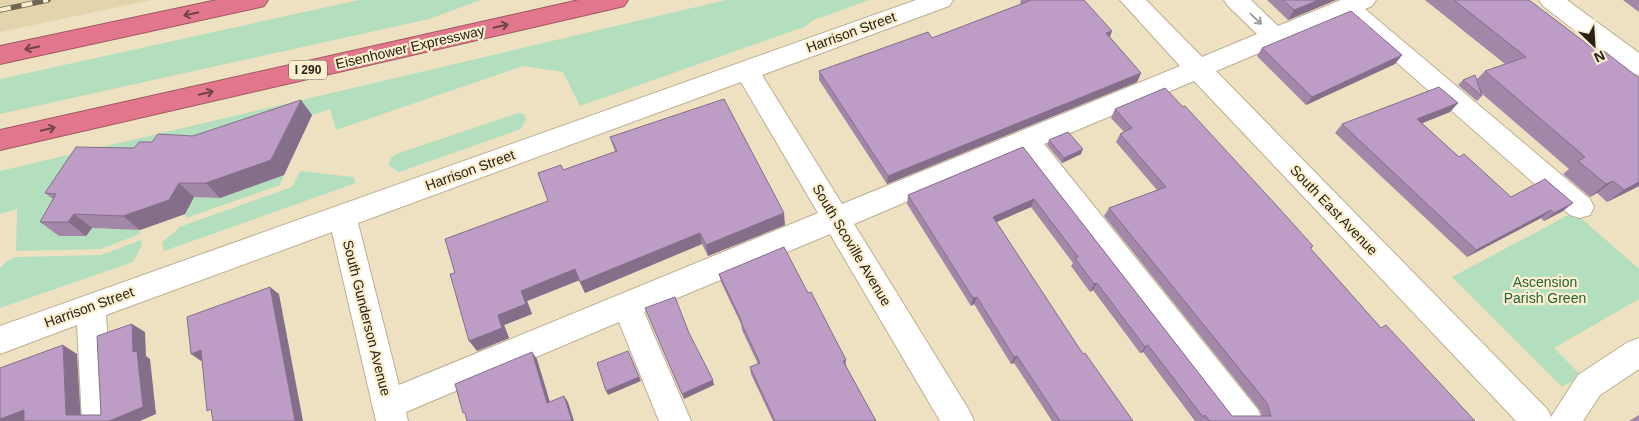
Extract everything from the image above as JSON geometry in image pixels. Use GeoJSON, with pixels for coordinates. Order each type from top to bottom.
{"type":"FeatureCollection","features":[{"type":"Feature","properties":{"kind":"highway"},"geometry":{"type":"LineString","coordinates":[[0,55],[256,0]]}},
{"type":"Feature","properties":{"kind":"highway","name":"Eisenhower Expressway"},"geometry":{"type":"LineString","coordinates":[[0,140],[616,0]]}},
{"type":"Feature","properties":{"kind":"street","name":"Harrison Street"},"geometry":{"type":"LineString","coordinates":[[0,340],[941,0]]}},
{"type":"Feature","properties":{"kind":"street","name":"South East Avenue"},"geometry":{"type":"LineString","coordinates":[[1132,0],[1537,421]]}},
{"type":"Feature","properties":{"kind":"street"},"geometry":{"type":"LineString","coordinates":[[1236,0],[1276,38]]}},
{"type":"Feature","properties":{"kind":"street"},"geometry":{"type":"LineString","coordinates":[[1551,0],[1639,66]]}},
{"type":"Feature","properties":{"kind":"street"},"geometry":{"type":"LineString","coordinates":[[390,413],[627,306],[1276,38],[1358,2],[1580,207]]}},
{"type":"Feature","properties":{"kind":"street","name":"South Scoville Avenue"},"geometry":{"type":"LineString","coordinates":[[746,70],[958,421]]}},
{"type":"Feature","properties":{"kind":"street"},"geometry":{"type":"LineString","coordinates":[[1026,141],[1247,421]]}},
{"type":"Feature","properties":{"kind":"street","name":"South Gunderson Avenue"},"geometry":{"type":"LineString","coordinates":[[342,216],[390,413]]}},
{"type":"Feature","properties":{"kind":"street"},"geometry":{"type":"LineString","coordinates":[[627,306],[675,421]]}},
{"type":"Feature","properties":{"kind":"street"},"geometry":{"type":"LineString","coordinates":[[92,307],[98,421]]}},
{"type":"Feature","properties":{"kind":"street"},"geometry":{"type":"LineString","coordinates":[[1565,421],[1589,385],[1639,352]]}},
{"type":"Feature","properties":{"kind":"shaded area"},"geometry":{"type":"Polygon","coordinates":[[[0,0],[152,0],[0,32],[0,0]]]}},
{"type":"Feature","properties":{"kind":"green space"},"geometry":{"type":"Polygon","coordinates":[[[359,0],[481,0],[429,19],[0,114],[0,79],[359,0]]]}},
{"type":"Feature","properties":{"kind":"green space"},"geometry":{"type":"Polygon","coordinates":[[[726,0],[869,0],[814,20],[804,27],[580,106],[563,72],[523,66],[336,130],[330,109],[207,151],[59,235],[86,236],[92,228],[140,230],[140,234],[101,249],[16,251],[17,209],[0,214],[0,171],[726,0]]]}},
{"type":"Feature","properties":{"kind":"green space"},"geometry":{"type":"Polygon","coordinates":[[[518,113],[524,114],[526,119],[521,129],[399,172],[388,165],[396,154],[518,113]]]}},
{"type":"Feature","properties":{"kind":"green space"},"geometry":{"type":"Polygon","coordinates":[[[300,171],[353,177],[356,183],[164,251],[162,243],[179,227],[292,187],[300,171]]]}},
{"type":"Feature","properties":{"kind":"green space"},"geometry":{"type":"Polygon","coordinates":[[[284,175],[280,185],[186,218],[185,214],[194,197],[220,198],[284,175]]]}},
{"type":"Feature","properties":{"kind":"green space","name":"Ascension Parish Green"},"geometry":{"type":"Polygon","coordinates":[[[1574,212],[1639,269],[1639,299],[1554,348],[1582,376],[1562,387],[1452,277],[1574,212]]]}},
{"type":"Feature","properties":{"kind":"green space"},"geometry":{"type":"Polygon","coordinates":[[[141,240],[142,245],[133,262],[0,308],[0,268],[7,261],[16,257],[101,255],[141,240]]]}},
{"type":"Feature","properties":{"kind":"building"},"geometry":{"type":"Polygon","coordinates":[[[1028,0],[1084,0],[1112,31],[1106,33],[1141,73],[888,176],[819,71],[928,32],[932,38],[1028,0]]]}},
{"type":"Feature","properties":{"kind":"building"},"geometry":{"type":"Polygon","coordinates":[[[1283,0],[1319,0],[1294,10],[1283,0]]]}},
{"type":"Feature","properties":{"kind":"building"},"geometry":{"type":"Polygon","coordinates":[[[1454,0],[1529,0],[1599,53],[1604,51],[1639,78],[1639,182],[1624,190],[1613,181],[1606,184],[1578,161],[1585,157],[1485,71],[1526,57],[1454,0]]]}},
{"type":"Feature","properties":{"kind":"building"},"geometry":{"type":"Polygon","coordinates":[[[1351,11],[1402,55],[1312,97],[1262,48],[1351,11]]]}},
{"type":"Feature","properties":{"kind":"building"},"geometry":{"type":"Polygon","coordinates":[[[1475,75],[1482,96],[1463,80],[1475,75]]]}},
{"type":"Feature","properties":{"kind":"building"},"geometry":{"type":"Polygon","coordinates":[[[1439,87],[1458,103],[1417,119],[1459,157],[1464,154],[1511,197],[1545,179],[1573,203],[1554,213],[1551,210],[1476,250],[1342,124],[1439,87]]]}},
{"type":"Feature","properties":{"kind":"building"},"geometry":{"type":"Polygon","coordinates":[[[1165,88],[1183,107],[1185,106],[1313,246],[1310,248],[1381,328],[1386,325],[1475,421],[1210,421],[1205,415],[1203,417],[1148,345],[1145,347],[1097,283],[1094,284],[1075,258],[1078,257],[1034,199],[993,217],[1083,354],[1085,353],[1133,421],[1060,421],[1017,356],[1014,357],[977,297],[973,298],[908,195],[1023,147],[1232,416],[1271,416],[1267,403],[1109,208],[1166,187],[1120,134],[1132,128],[1115,109],[1165,88]]]}},
{"type":"Feature","properties":{"kind":"building"},"geometry":{"type":"Polygon","coordinates":[[[724,99],[784,213],[706,245],[700,233],[580,282],[575,269],[521,291],[526,304],[498,315],[502,328],[469,341],[450,274],[455,273],[445,239],[548,201],[538,173],[561,165],[563,170],[617,151],[610,137],[724,99]]]}},
{"type":"Feature","properties":{"kind":"building"},"geometry":{"type":"Polygon","coordinates":[[[301,100],[271,160],[206,183],[179,183],[169,200],[123,216],[74,214],[68,222],[40,222],[56,194],[45,193],[76,147],[134,148],[139,142],[152,142],[158,134],[193,136],[301,100]]]}},
{"type":"Feature","properties":{"kind":"building"},"geometry":{"type":"Polygon","coordinates":[[[1068,132],[1083,149],[1064,158],[1049,140],[1068,132]]]}},
{"type":"Feature","properties":{"kind":"building"},"geometry":{"type":"Polygon","coordinates":[[[784,247],[808,293],[811,292],[846,360],[843,361],[876,421],[775,421],[750,367],[760,363],[719,274],[784,247]]]}},
{"type":"Feature","properties":{"kind":"building"},"geometry":{"type":"Polygon","coordinates":[[[270,287],[295,421],[213,421],[211,409],[207,411],[201,350],[191,354],[187,317],[270,287]]]}},
{"type":"Feature","properties":{"kind":"building"},"geometry":{"type":"Polygon","coordinates":[[[675,297],[689,333],[713,380],[682,394],[645,308],[675,297]]]}},
{"type":"Feature","properties":{"kind":"building"},"geometry":{"type":"Polygon","coordinates":[[[132,324],[133,352],[137,351],[143,407],[109,421],[24,421],[24,410],[0,419],[0,368],[63,345],[66,415],[101,415],[97,336],[132,324]]]}},
{"type":"Feature","properties":{"kind":"building"},"geometry":{"type":"Polygon","coordinates":[[[628,351],[639,377],[606,391],[597,363],[628,351]]]}},
{"type":"Feature","properties":{"kind":"building"},"geometry":{"type":"Polygon","coordinates":[[[532,352],[547,403],[564,396],[572,421],[467,421],[455,384],[532,352]]]}},
{"type":"Feature","properties":{"kind":"railway"},"geometry":{"type":"LineString","coordinates":[[0,10],[48,0]]}}]}
